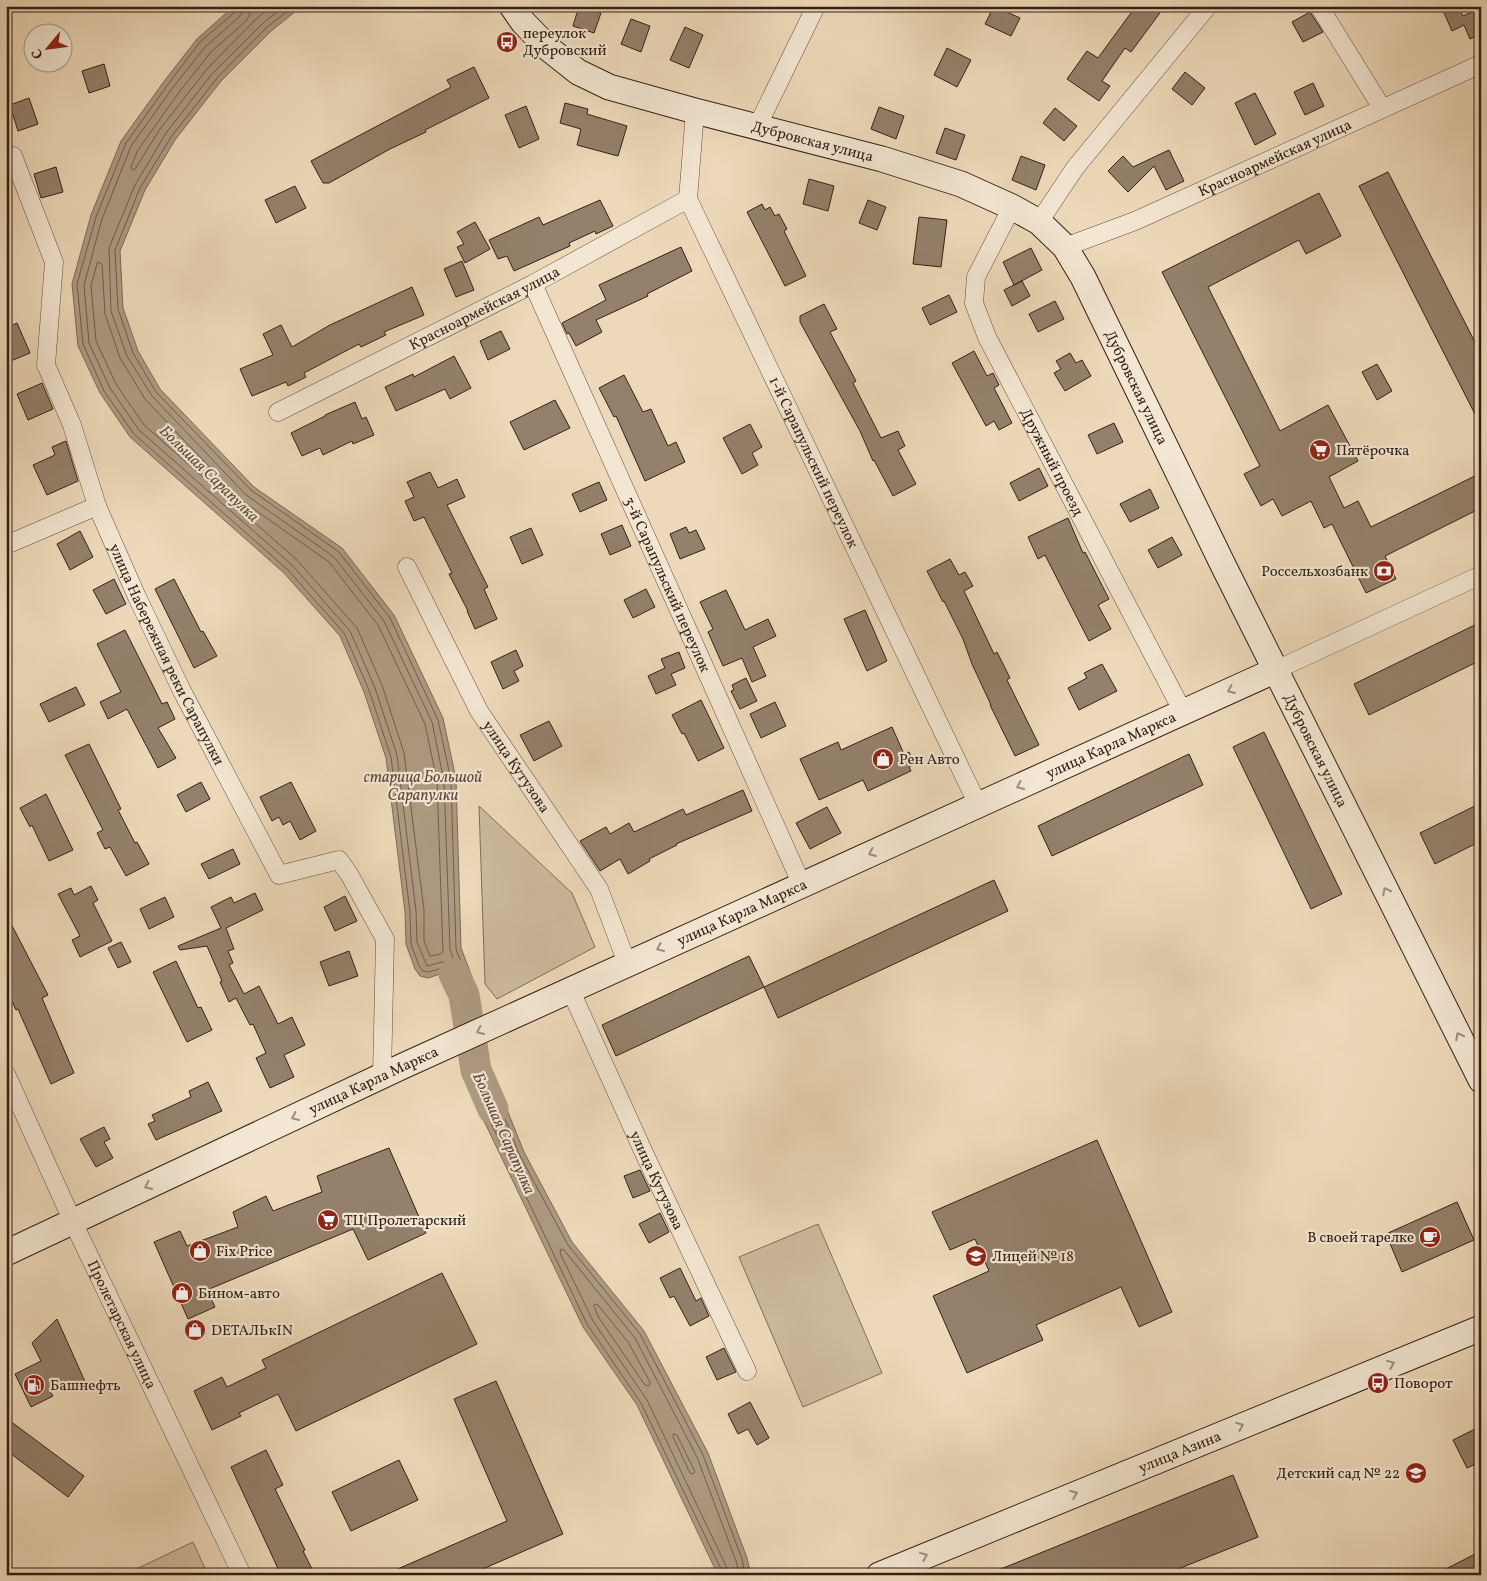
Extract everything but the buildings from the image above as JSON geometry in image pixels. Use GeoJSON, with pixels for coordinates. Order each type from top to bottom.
{"type":"FeatureCollection","features":[{"type":"Feature","properties":{"kind":"main road","name":"Дубровская улица"},"geometry":{"type":"LineString","coordinates":[[512,6],[523,22],[549,49],[578,72],[609,87],[695,112],[882,159],[961,184],[1039,222],[1065,247],[1083,277],[1276,670],[1481,1080]]}},
{"type":"Feature","properties":{"kind":"main road","name":"улица Карла Маркса"},"geometry":{"type":"LineString","coordinates":[[6,1253],[524,1010],[1276,670]]}},
{"type":"Feature","properties":{"kind":"main road","name":"улица Азина"},"geometry":{"type":"LineString","coordinates":[[879,1575],[1481,1328]]}},
{"type":"Feature","properties":{"kind":"street"},"geometry":{"type":"LineString","coordinates":[[757,127],[816,6]]}},
{"type":"Feature","properties":{"kind":"street"},"geometry":{"type":"LineString","coordinates":[[1039,222],[1075,168],[1208,6]]}},
{"type":"Feature","properties":{"kind":"street"},"geometry":{"type":"LineString","coordinates":[[1319,6],[1382,108]]}},
{"type":"Feature","properties":{"kind":"street","name":"Красноармейская улица"},"geometry":{"type":"LineString","coordinates":[[1065,247],[1134,221],[1481,64]]}},
{"type":"Feature","properties":{"kind":"street"},"geometry":{"type":"LineString","coordinates":[[688,199],[695,112]]}},
{"type":"Feature","properties":{"kind":"street","name":"улица Набережная реки Сарапулки"},"geometry":{"type":"LineString","coordinates":[[6,160],[13,156],[54,262],[46,365],[72,425],[97,506],[137,597],[182,691],[279,876],[340,860],[385,939],[392,1071]]}},
{"type":"Feature","properties":{"kind":"street","name":"Красноармейская улица"},"geometry":{"type":"LineString","coordinates":[[278,412],[533,284],[688,199]]}},
{"type":"Feature","properties":{"kind":"street","name":"1-й Сарапульский переулок"},"geometry":{"type":"LineString","coordinates":[[688,199],[978,805]]}},
{"type":"Feature","properties":{"kind":"street","name":"Дружный проезд"},"geometry":{"type":"LineString","coordinates":[[1012,208],[976,277],[974,302],[987,337],[1183,712]]}},
{"type":"Feature","properties":{"kind":"street","name":"3-й Сарапульский переулок"},"geometry":{"type":"LineString","coordinates":[[533,284],[802,885]]}},
{"type":"Feature","properties":{"kind":"street"},"geometry":{"type":"LineString","coordinates":[[6,545],[97,506]]}},
{"type":"Feature","properties":{"kind":"street","name":"улица Кутузова"},"geometry":{"type":"LineString","coordinates":[[407,567],[479,711],[599,889],[627,963]]}},
{"type":"Feature","properties":{"kind":"street","name":"улица Карла Маркса"},"geometry":{"type":"LineString","coordinates":[[1276,670],[1481,575]]}},
{"type":"Feature","properties":{"kind":"street","name":"улица Кутузова"},"geometry":{"type":"LineString","coordinates":[[570,989],[644,1153],[747,1371]]}},
{"type":"Feature","properties":{"kind":"street","name":"Пролетарская улица"},"geometry":{"type":"LineString","coordinates":[[6,1074],[73,1222],[242,1575]]}},
{"type":"Feature","properties":{"kind":"shaded area"},"geometry":{"type":"Polygon","coordinates":[[[479,806],[572,893],[595,947],[497,999],[485,984],[479,806]]]}},
{"type":"Feature","properties":{"kind":"shaded area"},"geometry":{"type":"Polygon","coordinates":[[[818,1224],[882,1373],[803,1407],[739,1257],[818,1224]]]}},
{"type":"Feature","properties":{"kind":"shaded area"},"geometry":{"type":"Polygon","coordinates":[[[193,1542],[208,1575],[128,1575],[128,1573],[193,1542]]]}},
{"type":"Feature","properties":{"kind":"water","name":"старица Большой Сарапулки"},"geometry":{"type":"Polygon","coordinates":[[[234,6],[302,6],[270,32],[221,81],[175,140],[145,190],[120,251],[123,308],[138,351],[160,389],[254,487],[342,548],[394,615],[443,718],[456,779],[461,948],[472,977],[477,1009],[464,1017],[454,1000],[447,974],[443,973],[428,978],[420,976],[415,969],[406,944],[405,912],[386,758],[364,692],[340,636],[284,573],[130,437],[100,393],[78,346],[72,284],[91,215],[121,141],[197,39],[234,6]]]}},
{"type":"Feature","properties":{"kind":"water"},"geometry":{"type":"Polygon","coordinates":[[[489,1065],[524,1152],[572,1242],[644,1331],[708,1453],[747,1558],[751,1575],[718,1575],[637,1405],[583,1327],[484,1121],[467,1074],[489,1065]]]}},
{"type":"Feature","properties":{"kind":"waterway","name":"Большая Сарапулка"},"geometry":{"type":"LineString","coordinates":[[454,974],[464,995],[476,1070],[493,1109]]}},
{"type":"Feature","properties":{"kind":"place","name":"переулок Дубровский"},"geometry":{"type":"Point","coordinates":[507,42]}},
{"type":"Feature","properties":{"kind":"place","name":"Пятёрочка"},"geometry":{"type":"Point","coordinates":[1320,450]}},
{"type":"Feature","properties":{"kind":"place","name":"Россельхозбанк"},"geometry":{"type":"Point","coordinates":[1384,571]}},
{"type":"Feature","properties":{"kind":"place","name":"Рен Авто"},"geometry":{"type":"Point","coordinates":[883,759]}},
{"type":"Feature","properties":{"kind":"place","name":"ТЦ Пролетарский"},"geometry":{"type":"Point","coordinates":[328,1220]}},
{"type":"Feature","properties":{"kind":"place","name":"В своей тарелке"},"geometry":{"type":"Point","coordinates":[1430,1237]}},
{"type":"Feature","properties":{"kind":"place","name":"Fix Price"},"geometry":{"type":"Point","coordinates":[200,1251]}},
{"type":"Feature","properties":{"kind":"place","name":"Лицей № 18"},"geometry":{"type":"Point","coordinates":[976,1256]}},
{"type":"Feature","properties":{"kind":"place","name":"Бином-авто"},"geometry":{"type":"Point","coordinates":[182,1293]}},
{"type":"Feature","properties":{"kind":"place","name":"DЕТАЛЬкIN"},"geometry":{"type":"Point","coordinates":[195,1330]}},
{"type":"Feature","properties":{"kind":"place","name":"Поворот"},"geometry":{"type":"Point","coordinates":[1378,1383]}},
{"type":"Feature","properties":{"kind":"place","name":"Башнефть"},"geometry":{"type":"Point","coordinates":[34,1385]}},
{"type":"Feature","properties":{"kind":"place","name":"Детский сад № 22"},"geometry":{"type":"Point","coordinates":[1416,1473]}}]}
